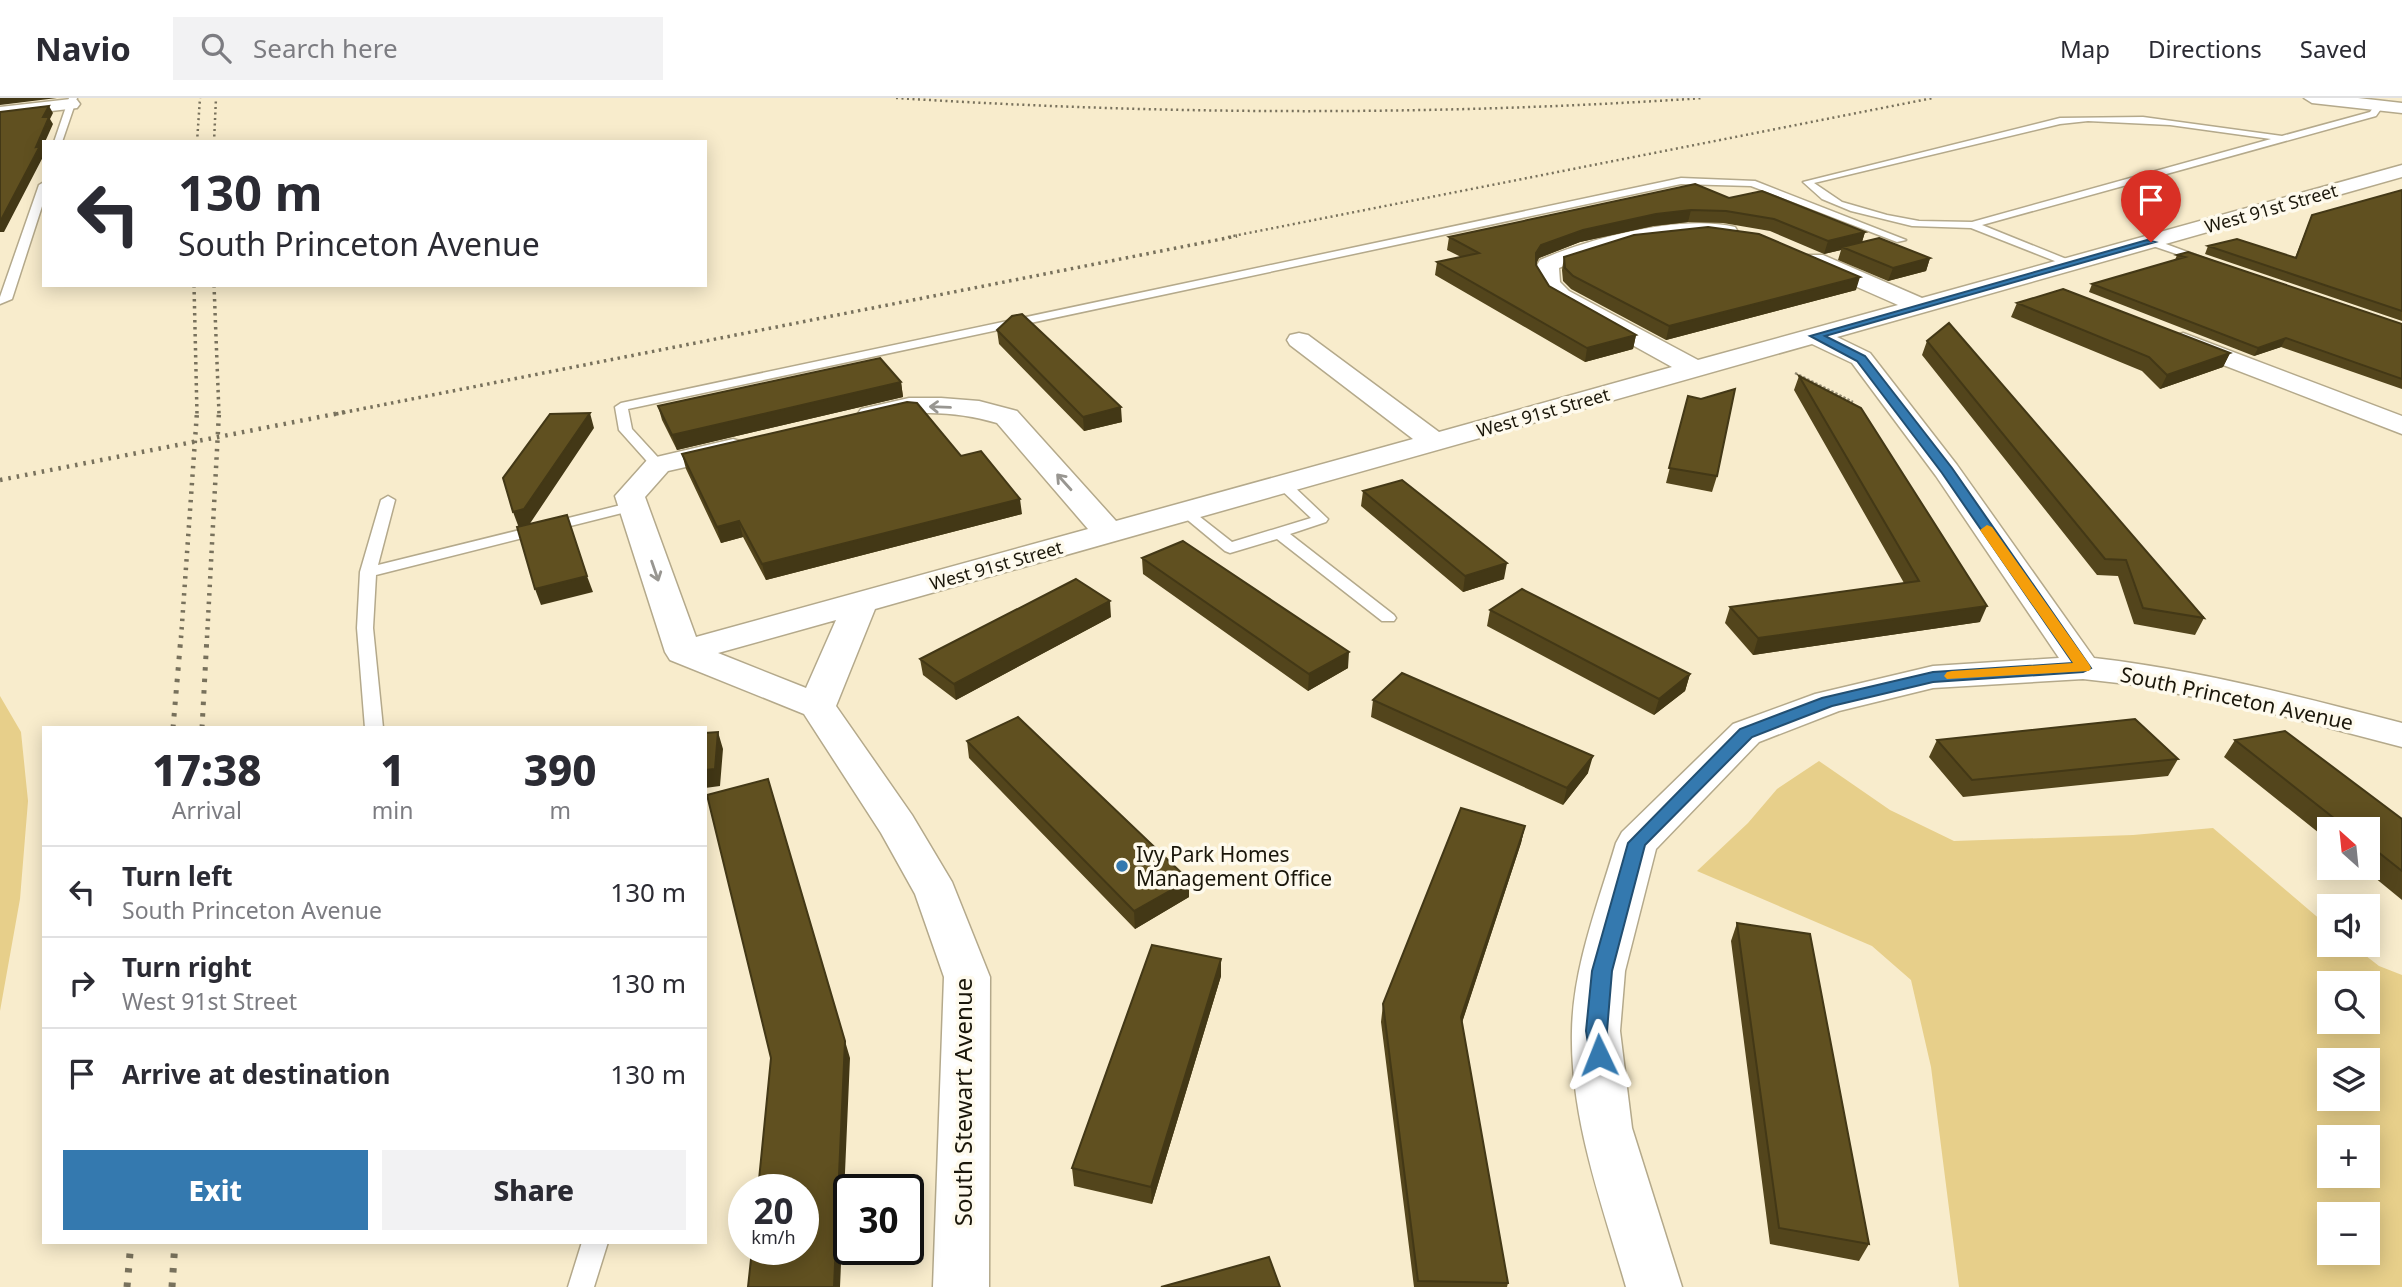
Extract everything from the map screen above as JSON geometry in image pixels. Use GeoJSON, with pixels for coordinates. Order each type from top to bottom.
{"type":"FeatureCollection","features":[{"type":"Feature","properties":{"kind":"street"},"geometry":{"type":"LineString","coordinates":[[2312,98],[2402,108]]}},
{"type":"Feature","properties":{"kind":"street"},"geometry":{"type":"LineString","coordinates":[[0,112],[72,101]]}},
{"type":"Feature","properties":{"kind":"street","name":"West 91st Street"},"geometry":{"type":"LineString","coordinates":[[683,652],[2402,171]]}},
{"type":"Feature","properties":{"kind":"street"},"geometry":{"type":"LineString","coordinates":[[1695,369],[1561,296],[1548,284],[1548,265],[1569,254],[1674,231],[1702,230],[1748,236]]}},
{"type":"Feature","properties":{"kind":"street"},"geometry":{"type":"LineString","coordinates":[[1796,252],[1921,306]]}},
{"type":"Feature","properties":{"kind":"street"},"geometry":{"type":"LineString","coordinates":[[2022,278],[2064,294]]}},
{"type":"Feature","properties":{"kind":"street"},"geometry":{"type":"LineString","coordinates":[[2155,330],[2402,426]]}},
{"type":"Feature","properties":{"kind":"street"},"geometry":{"type":"LineString","coordinates":[[1815,336],[1861,358],[1947,471],[2083,668]]}},
{"type":"Feature","properties":{"kind":"street"},"geometry":{"type":"LineString","coordinates":[[1299,340],[1435,442]]}},
{"type":"Feature","properties":{"kind":"street"},"geometry":{"type":"LineString","coordinates":[[843,422],[909,406],[979,409],[1007,417],[1110,533]]}},
{"type":"Feature","properties":{"kind":"street"},"geometry":{"type":"LineString","coordinates":[[764,440],[658,466],[632,501],[683,652],[817,706],[861,603]]}},
{"type":"Feature","properties":{"kind":"street","name":"South Princeton Avenue"},"geometry":{"type":"LineString","coordinates":[[1654,1287],[1606,1128],[1596,1031],[1602,971],[1637,843],[1746,733],[1828,702],[1933,677],[2083,668],[2136,674],[2280,703],[2402,735]]}},
{"type":"Feature","properties":{"kind":"street","name":"South Stewart Avenue"},"geometry":{"type":"LineString","coordinates":[[817,706],[897,825],[937,893],[967,977],[961,1287]]}},
{"type":"Feature","properties":{"kind":"lane"},"geometry":{"type":"LineString","coordinates":[[59,140],[72,101]]}},
{"type":"Feature","properties":{"kind":"lane"},"geometry":{"type":"LineString","coordinates":[[2279,138],[2149,118],[2096,117],[2060,121],[1808,182],[1820,196],[1879,216],[1915,224],[1972,225],[2373,114],[2379,106]]}},
{"type":"Feature","properties":{"kind":"lane"},"geometry":{"type":"LineString","coordinates":[[658,466],[626,430],[621,407],[1681,181],[1752,183],[1901,240],[1878,246]]}},
{"type":"Feature","properties":{"kind":"lane"},"geometry":{"type":"LineString","coordinates":[[0,301],[6,299],[42,191]]}},
{"type":"Feature","properties":{"kind":"lane"},"geometry":{"type":"LineString","coordinates":[[1972,225],[2070,264]]}},
{"type":"Feature","properties":{"kind":"lane"},"geometry":{"type":"LineString","coordinates":[[2151,242],[2218,265]]}},
{"type":"Feature","properties":{"kind":"lane"},"geometry":{"type":"LineString","coordinates":[[1818,261],[1842,255]]}},
{"type":"Feature","properties":{"kind":"lane"},"geometry":{"type":"LineString","coordinates":[[1185,512],[1230,548],[1321,519],[1283,484]]}},
{"type":"Feature","properties":{"kind":"lane"},"geometry":{"type":"LineString","coordinates":[[374,726],[365,628],[368,572],[388,499]]}},
{"type":"Feature","properties":{"kind":"lane"},"geometry":{"type":"LineString","coordinates":[[368,572],[632,501]]}},
{"type":"Feature","properties":{"kind":"lane"},"geometry":{"type":"LineString","coordinates":[[1279,533],[1388,618]]}},
{"type":"Feature","properties":{"kind":"lane"},"geometry":{"type":"LineString","coordinates":[[581,1287],[593,1244]]}},
{"type":"Feature","properties":{"kind":"path"},"geometry":{"type":"LineString","coordinates":[[1785,367],[1854,403]]}},
{"type":"Feature","properties":{"kind":"shaded area"},"geometry":{"type":"Polygon","coordinates":[[[0,696],[21,732],[28,801],[20,899],[0,1011],[0,696]]]}},
{"type":"Feature","properties":{"kind":"shaded area"},"geometry":{"type":"Polygon","coordinates":[[[1819,761],[1890,810],[1954,841],[2133,835],[2213,828],[2317,917],[2317,957],[2367,957],[2379,966],[2402,975],[2402,1287],[1959,1287],[1931,1067],[1911,980],[1872,946],[1697,871],[1748,823],[1777,789],[1819,761]]]}},
{"type":"Feature","properties":{"kind":"building"},"geometry":{"type":"Polygon","coordinates":[[[49,106],[43,117],[49,117],[36,147],[40,146],[0,222],[0,112],[49,106]]]}},
{"type":"Feature","properties":{"kind":"building"},"geometry":{"type":"Polygon","coordinates":[[[1695,184],[1729,198],[1762,191],[1865,232],[1828,241],[1774,219],[1726,211],[1691,210],[1656,214],[1583,230],[1541,245],[1536,253],[1536,265],[1549,286],[1636,335],[1587,348],[1437,262],[1479,253],[1449,237],[1695,184]]]}},
{"type":"Feature","properties":{"kind":"building"},"geometry":{"type":"Polygon","coordinates":[[[2402,190],[2402,311],[2208,246],[2237,239],[2296,258],[2312,215],[2402,190]]]}},
{"type":"Feature","properties":{"kind":"building"},"geometry":{"type":"Polygon","coordinates":[[[1708,227],[1759,234],[1860,277],[1669,326],[1573,276],[1565,268],[1564,257],[1634,235],[1708,227]]]}},
{"type":"Feature","properties":{"kind":"building"},"geometry":{"type":"Polygon","coordinates":[[[1879,238],[1930,258],[1893,268],[1842,247],[1879,238]]]}},
{"type":"Feature","properties":{"kind":"building"},"geometry":{"type":"Polygon","coordinates":[[[2188,252],[2402,324],[2402,379],[2286,338],[2258,348],[2092,284],[2185,257],[2177,255],[2188,252]]]}},
{"type":"Feature","properties":{"kind":"building"},"geometry":{"type":"Polygon","coordinates":[[[2063,289],[2230,353],[2167,375],[2149,357],[2017,303],[2063,289]]]}},
{"type":"Feature","properties":{"kind":"building"},"geometry":{"type":"Polygon","coordinates":[[[1022,314],[1121,407],[1083,417],[997,330],[1012,316],[1022,314]]]}},
{"type":"Feature","properties":{"kind":"building"},"geometry":{"type":"Polygon","coordinates":[[[1949,323],[2204,618],[2143,608],[2126,560],[2105,559],[1927,341],[1949,323]]]}},
{"type":"Feature","properties":{"kind":"building"},"geometry":{"type":"Polygon","coordinates":[[[880,358],[901,382],[672,435],[658,406],[880,358]]]}},
{"type":"Feature","properties":{"kind":"building"},"geometry":{"type":"Polygon","coordinates":[[[1799,376],[1861,408],[1987,606],[1758,638],[1730,607],[1919,581],[1799,376]]]}},
{"type":"Feature","properties":{"kind":"building"},"geometry":{"type":"Polygon","coordinates":[[[1735,389],[1717,476],[1669,468],[1688,396],[1701,399],[1735,389]]]}},
{"type":"Feature","properties":{"kind":"building"},"geometry":{"type":"Polygon","coordinates":[[[907,402],[917,403],[961,456],[981,451],[1020,499],[762,564],[739,521],[717,527],[682,454],[907,402]]]}},
{"type":"Feature","properties":{"kind":"building"},"geometry":{"type":"Polygon","coordinates":[[[590,413],[524,509],[513,512],[503,478],[550,414],[590,413]]]}},
{"type":"Feature","properties":{"kind":"building"},"geometry":{"type":"Polygon","coordinates":[[[1402,480],[1507,563],[1465,576],[1363,491],[1402,480]]]}},
{"type":"Feature","properties":{"kind":"building"},"geometry":{"type":"Polygon","coordinates":[[[567,515],[587,576],[535,589],[517,527],[567,515]]]}},
{"type":"Feature","properties":{"kind":"building"},"geometry":{"type":"Polygon","coordinates":[[[1183,541],[1349,652],[1309,674],[1142,558],[1183,541]]]}},
{"type":"Feature","properties":{"kind":"building"},"geometry":{"type":"Polygon","coordinates":[[[1076,579],[1110,601],[954,684],[920,659],[1076,579]]]}},
{"type":"Feature","properties":{"kind":"building"},"geometry":{"type":"Polygon","coordinates":[[[1522,589],[1690,674],[1659,699],[1490,610],[1522,589]]]}},
{"type":"Feature","properties":{"kind":"building"},"geometry":{"type":"Polygon","coordinates":[[[1402,673],[1593,756],[1567,788],[1373,700],[1402,673]]]}},
{"type":"Feature","properties":{"kind":"building"},"geometry":{"type":"Polygon","coordinates":[[[1018,717],[1189,880],[1134,911],[967,741],[1018,717]]]}},
{"type":"Feature","properties":{"kind":"building"},"geometry":{"type":"Polygon","coordinates":[[[2135,719],[2178,759],[1972,780],[1937,740],[2135,719]]]}},
{"type":"Feature","properties":{"kind":"building"},"geometry":{"type":"Polygon","coordinates":[[[2285,731],[2402,819],[2402,871],[2380,854],[2380,817],[2333,817],[2235,740],[2285,731]]]}},
{"type":"Feature","properties":{"kind":"building"},"geometry":{"type":"Polygon","coordinates":[[[718,732],[715,769],[707,770],[707,733],[718,732]]]}},
{"type":"Feature","properties":{"kind":"building"},"geometry":{"type":"Polygon","coordinates":[[[768,779],[845,1041],[839,1174],[833,1174],[834,1287],[748,1287],[750,1265],[819,1265],[819,1174],[760,1174],[771,1058],[707,795],[768,779]]]}},
{"type":"Feature","properties":{"kind":"building"},"geometry":{"type":"Polygon","coordinates":[[[1461,808],[1525,826],[1461,1017],[1508,1283],[1418,1281],[1383,1004],[1461,808]]]}},
{"type":"Feature","properties":{"kind":"building"},"geometry":{"type":"Polygon","coordinates":[[[1737,923],[1810,934],[1869,1244],[1779,1228],[1737,923]]]}},
{"type":"Feature","properties":{"kind":"building"},"geometry":{"type":"Polygon","coordinates":[[[1152,945],[1221,959],[1151,1187],[1072,1168],[1152,945]]]}},
{"type":"Feature","properties":{"kind":"building"},"geometry":{"type":"Polygon","coordinates":[[[1269,1257],[1280,1287],[1161,1287],[1269,1257]]]}},
{"type":"Feature","properties":{"kind":"railway"},"geometry":{"type":"LineString","coordinates":[[197,140],[200,98]]}},
{"type":"Feature","properties":{"kind":"railway"},"geometry":{"type":"LineString","coordinates":[[214,140],[216,98]]}},
{"type":"Feature","properties":{"kind":"railway"},"geometry":{"type":"LineString","coordinates":[[896,98],[1098,108],[1300,111],[1502,108],[1704,98]]}},
{"type":"Feature","properties":{"kind":"railway"},"geometry":{"type":"LineString","coordinates":[[1228,237],[1933,98]]}},
{"type":"Feature","properties":{"kind":"railway"},"geometry":{"type":"LineString","coordinates":[[336,414],[1237,236]]}},
{"type":"Feature","properties":{"kind":"railway"},"geometry":{"type":"LineString","coordinates":[[194,287],[197,412]]}},
{"type":"Feature","properties":{"kind":"railway"},"geometry":{"type":"LineString","coordinates":[[214,287],[219,413]]}},
{"type":"Feature","properties":{"kind":"railway"},"geometry":{"type":"LineString","coordinates":[[195,442],[197,412]]}},
{"type":"Feature","properties":{"kind":"railway"},"geometry":{"type":"LineString","coordinates":[[218,437],[345,412]]}},
{"type":"Feature","properties":{"kind":"railway"},"geometry":{"type":"LineString","coordinates":[[218,437],[219,413]]}},
{"type":"Feature","properties":{"kind":"railway"},"geometry":{"type":"LineString","coordinates":[[195,442],[218,437]]}},
{"type":"Feature","properties":{"kind":"railway"},"geometry":{"type":"LineString","coordinates":[[207,638],[218,437]]}},
{"type":"Feature","properties":{"kind":"railway"},"geometry":{"type":"LineString","coordinates":[[0,480],[195,442]]}},
{"type":"Feature","properties":{"kind":"railway"},"geometry":{"type":"LineString","coordinates":[[181,638],[195,442]]}},
{"type":"Feature","properties":{"kind":"railway"},"geometry":{"type":"LineString","coordinates":[[173,726],[181,636]]}},
{"type":"Feature","properties":{"kind":"railway"},"geometry":{"type":"LineString","coordinates":[[202,726],[207,636]]}},
{"type":"Feature","properties":{"kind":"railway"},"geometry":{"type":"LineString","coordinates":[[127,1287],[131,1244]]}},
{"type":"Feature","properties":{"kind":"railway"},"geometry":{"type":"LineString","coordinates":[[172,1287],[175,1244]]}},
{"type":"Feature","properties":{"kind":"slow traffic"},"geometry":{"type":"LineString","coordinates":[[1952,676],[2083,668],[1987,530]]}},
{"type":"Feature","properties":{"kind":"place","name":"Ivy Park Homes Management Office"},"geometry":{"type":"Point","coordinates":[1122,866]}},
{"type":"Feature","properties":{"kind":"route"},"geometry":{"type":"LineString","coordinates":[[1599,1055],[1596,1031],[1602,971],[1637,843],[1746,733],[1828,702],[1933,677],[2083,668],[1947,471],[1861,358],[1815,336],[2151,242]]}}]}
